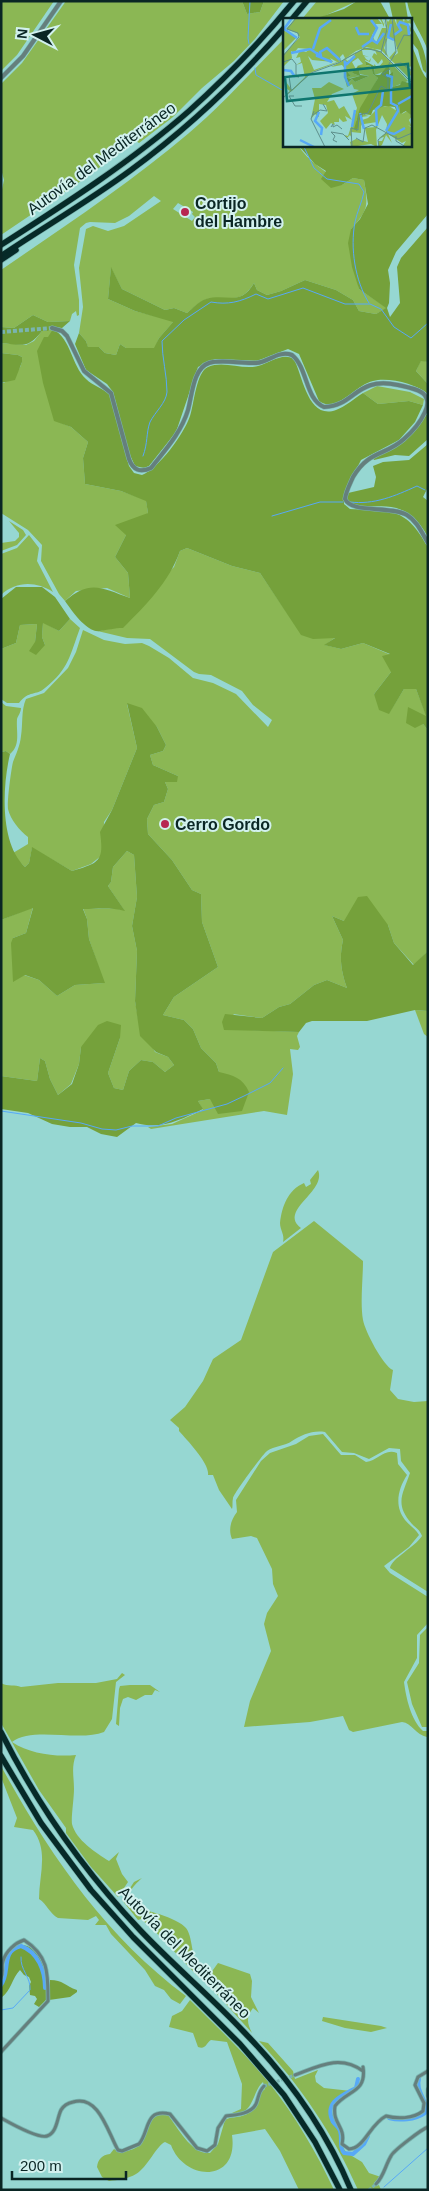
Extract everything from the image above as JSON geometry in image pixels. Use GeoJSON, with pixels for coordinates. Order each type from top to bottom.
{"type":"FeatureCollection","features":[{"type":"Feature","properties":{"kind":"highway","name":"Autovía del Mediterráneo"},"geometry":{"type":"LineString","coordinates":[[1,245],[130,157],[189,112],[235,68],[294,1]]}},
{"type":"Feature","properties":{"kind":"highway"},"geometry":{"type":"LineString","coordinates":[[293,18],[307,1]]}},
{"type":"Feature","properties":{"kind":"highway","name":"Autovía del Mediterráneo"},"geometry":{"type":"LineString","coordinates":[[1,256],[36,235],[131,170],[181,130],[228,87],[283,29]]}},
{"type":"Feature","properties":{"kind":"highway"},"geometry":{"type":"LineString","coordinates":[[1,260],[36,235]]}},
{"type":"Feature","properties":{"kind":"highway","name":"Autovía del Mediterráneo"},"geometry":{"type":"LineString","coordinates":[[1,1732],[56,1825],[97,1880],[140,1929],[242,2029],[291,2087],[333,2151],[351,2190]]}},
{"type":"Feature","properties":{"kind":"highway","name":"Autovía del Mediterráneo"},"geometry":{"type":"LineString","coordinates":[[1,1756],[41,1822],[92,1890],[133,1937],[240,2044],[284,2095],[315,2142],[340,2190]]}},
{"type":"Feature","properties":{"kind":"street"},"geometry":{"type":"LineString","coordinates":[[1,78],[23,56],[61,1]]}},
{"type":"Feature","properties":{"kind":"street"},"geometry":{"type":"LineString","coordinates":[[52,328],[62,331],[67,336],[84,371],[106,388],[115,400],[131,465],[139,471],[151,468],[179,432],[188,411],[197,375],[200,369],[209,363],[260,363],[282,354],[292,355],[301,366],[315,402],[324,407],[338,404],[374,383],[391,384],[420,392],[426,396],[428,401],[424,414],[404,440],[365,460],[352,480],[345,498],[351,506],[357,508],[390,509],[407,515],[416,523],[428,543]]}},
{"type":"Feature","properties":{"kind":"street"},"geometry":{"type":"LineString","coordinates":[[1,1978],[3,1960],[9,1950],[18,1942],[24,1940],[32,1946],[46,1964],[48,2001],[1,2052]]}},
{"type":"Feature","properties":{"kind":"street"},"geometry":{"type":"LineString","coordinates":[[295,2075],[335,2061],[357,2066],[364,2072]]}},
{"type":"Feature","properties":{"kind":"street"},"geometry":{"type":"LineString","coordinates":[[363,2067],[364,2072],[359,2089],[346,2096],[335,2106],[335,2120],[343,2132],[342,2144],[349,2149],[361,2144],[366,2134],[379,2119],[386,2116],[395,2118],[406,2117],[423,2111],[424,2103],[415,2085],[418,2077],[428,2071]]}},
{"type":"Feature","properties":{"kind":"street"},"geometry":{"type":"LineString","coordinates":[[1,2118],[40,2136],[48,2136],[53,2132],[61,2110],[66,2104],[84,2100],[90,2102],[102,2119],[118,2150],[122,2151],[139,2144],[150,2119],[156,2114],[163,2112],[170,2114],[197,2148],[207,2151],[215,2146],[218,2128],[222,2120],[226,2116],[239,2115],[256,2105],[257,2097],[264,2086]]}},
{"type":"Feature","properties":{"kind":"street"},"geometry":{"type":"LineString","coordinates":[[428,2089],[428,2096]]}},
{"type":"Feature","properties":{"kind":"street"},"geometry":{"type":"LineString","coordinates":[[376,2184],[382,2178],[394,2151],[410,2141],[419,2130],[428,2127]]}},
{"type":"Feature","properties":{"kind":"green space"},"geometry":{"type":"Polygon","coordinates":[[[1,1],[54,1],[17,55],[1,71],[1,1]]]}},
{"type":"Feature","properties":{"kind":"green space"},"geometry":{"type":"Polygon","coordinates":[[[66,1],[242,1],[247,14],[260,12],[264,1],[284,1],[255,39],[234,61],[202,88],[173,117],[139,143],[136,141],[1,235],[1,194],[4,180],[1,169],[1,84],[22,63],[66,1]]]}},
{"type":"Feature","properties":{"kind":"green space"},"geometry":{"type":"Polygon","coordinates":[[[242,1],[264,1],[260,12],[247,14],[242,1]]]}},
{"type":"Feature","properties":{"kind":"green space"},"geometry":{"type":"Polygon","coordinates":[[[317,1],[357,1],[322,17],[303,18],[317,1]]]}},
{"type":"Feature","properties":{"kind":"green space"},"geometry":{"type":"Polygon","coordinates":[[[357,1],[380,1],[389,18],[317,18],[344,9],[357,1]]]}},
{"type":"Feature","properties":{"kind":"green space"},"geometry":{"type":"Polygon","coordinates":[[[389,1],[405,1],[408,18],[393,18],[389,1]]]}},
{"type":"Feature","properties":{"kind":"green space"},"geometry":{"type":"Polygon","coordinates":[[[407,1],[428,1],[428,51],[411,14],[407,1]]]}},
{"type":"Feature","properties":{"kind":"green space"},"geometry":{"type":"Polygon","coordinates":[[[412,27],[425,54],[426,73],[423,70],[418,50],[412,42],[412,27]]]}},
{"type":"Feature","properties":{"kind":"green space"},"geometry":{"type":"Polygon","coordinates":[[[283,40],[283,146],[299,146],[312,161],[342,185],[353,178],[364,180],[366,207],[361,217],[351,229],[359,289],[387,308],[376,314],[359,311],[353,300],[336,290],[305,280],[267,295],[257,290],[254,283],[244,295],[233,298],[207,299],[187,313],[174,308],[165,310],[122,289],[111,268],[108,299],[135,311],[174,321],[159,338],[155,348],[126,348],[120,344],[116,355],[105,353],[99,347],[88,348],[86,341],[79,333],[83,307],[79,268],[86,229],[93,226],[108,231],[124,226],[161,201],[154,196],[129,216],[115,223],[90,222],[80,228],[74,265],[79,315],[77,316],[76,311],[72,314],[70,321],[48,322],[33,315],[14,328],[1,327],[1,270],[144,169],[214,111],[283,40]],[[178,203],[173,209],[192,221],[195,217],[192,214],[193,212],[178,203]]]}},
{"type":"Feature","properties":{"kind":"green space"},"geometry":{"type":"Polygon","coordinates":[[[412,48],[428,80],[428,214],[396,252],[388,270],[390,283],[387,308],[390,317],[400,303],[397,267],[401,258],[428,227],[428,362],[421,361],[416,371],[428,384],[428,394],[417,387],[402,382],[379,380],[366,384],[339,401],[326,404],[319,401],[299,354],[288,349],[257,361],[215,359],[198,367],[176,432],[149,466],[144,468],[135,466],[129,453],[113,392],[107,384],[86,370],[75,344],[79,333],[86,341],[88,347],[99,347],[105,353],[116,355],[120,344],[126,348],[154,348],[159,338],[173,322],[135,311],[108,299],[111,267],[122,289],[165,310],[174,308],[187,313],[198,303],[206,299],[233,298],[244,295],[254,283],[257,290],[267,295],[305,280],[336,290],[353,300],[359,311],[376,314],[386,308],[359,289],[352,267],[348,243],[351,229],[360,219],[368,204],[364,180],[353,178],[342,185],[331,188],[321,179],[326,171],[315,164],[299,146],[412,146],[412,48]]]}},
{"type":"Feature","properties":{"kind":"green space"},"geometry":{"type":"Polygon","coordinates":[[[33,315],[48,322],[70,321],[62,328],[52,327],[48,331],[42,331],[33,341],[28,343],[20,345],[1,343],[1,327],[14,328],[33,315]]]}},
{"type":"Feature","properties":{"kind":"green space"},"geometry":{"type":"Polygon","coordinates":[[[53,329],[54,420],[71,427],[88,442],[83,458],[85,484],[121,491],[146,500],[148,513],[126,535],[115,557],[128,573],[130,598],[107,588],[76,591],[65,601],[59,594],[41,561],[42,545],[28,530],[1,513],[1,383],[4,383],[21,366],[22,357],[1,353],[1,343],[26,345],[34,341],[42,331],[53,329]]]}},
{"type":"Feature","properties":{"kind":"green space"},"geometry":{"type":"Polygon","coordinates":[[[53,329],[64,339],[81,373],[89,381],[110,395],[129,466],[134,473],[142,475],[156,465],[177,441],[190,416],[201,375],[204,370],[214,365],[252,367],[280,357],[294,359],[304,386],[313,403],[319,409],[327,411],[339,409],[363,393],[378,404],[409,401],[423,405],[415,422],[399,440],[361,460],[344,494],[344,504],[350,509],[388,511],[405,518],[420,534],[428,547],[428,730],[423,724],[415,728],[406,723],[408,707],[426,716],[416,689],[404,689],[389,714],[379,710],[374,694],[391,672],[382,656],[390,654],[363,643],[341,649],[324,645],[335,638],[313,639],[301,635],[260,573],[232,566],[187,548],[180,551],[170,573],[156,593],[123,628],[95,631],[80,620],[65,601],[82,590],[96,587],[130,598],[128,573],[115,557],[126,535],[115,525],[148,513],[146,501],[121,491],[85,484],[83,458],[88,442],[71,427],[54,421],[43,383],[37,351],[44,337],[48,337],[53,329]]]}},
{"type":"Feature","properties":{"kind":"green space"},"geometry":{"type":"Polygon","coordinates":[[[1,353],[22,357],[15,380],[1,383],[1,353]]]}},
{"type":"Feature","properties":{"kind":"green space"},"geometry":{"type":"Polygon","coordinates":[[[421,360],[428,362],[428,384],[416,371],[421,360]]]}},
{"type":"Feature","properties":{"kind":"green space"},"geometry":{"type":"Polygon","coordinates":[[[377,386],[410,392],[424,399],[423,405],[409,401],[378,404],[363,393],[377,386]]]}},
{"type":"Feature","properties":{"kind":"green space"},"geometry":{"type":"Polygon","coordinates":[[[428,413],[428,439],[409,456],[395,455],[374,460],[373,458],[405,441],[428,413]]]}},
{"type":"Feature","properties":{"kind":"green space"},"geometry":{"type":"Polygon","coordinates":[[[428,444],[428,487],[423,497],[428,501],[428,537],[417,521],[405,512],[394,507],[361,507],[353,505],[346,499],[348,493],[374,487],[376,477],[373,466],[383,462],[409,460],[428,444]]]}},
{"type":"Feature","properties":{"kind":"green space"},"geometry":{"type":"Polygon","coordinates":[[[9,521],[23,530],[26,535],[17,545],[1,551],[1,543],[15,541],[19,537],[19,533],[9,521]]]}},
{"type":"Feature","properties":{"kind":"green space"},"geometry":{"type":"Polygon","coordinates":[[[29,535],[39,548],[37,561],[53,592],[40,586],[26,584],[13,587],[1,595],[1,554],[17,548],[29,535]]]}},
{"type":"Feature","properties":{"kind":"green space"},"geometry":{"type":"Polygon","coordinates":[[[187,548],[232,566],[260,573],[302,635],[336,637],[325,645],[341,649],[363,643],[391,655],[391,672],[374,694],[389,713],[404,689],[416,689],[427,717],[423,724],[428,730],[428,951],[414,965],[394,943],[388,925],[344,921],[332,916],[343,940],[341,964],[347,988],[327,980],[314,985],[290,1004],[279,1007],[262,1018],[233,1014],[251,1030],[299,1032],[297,1036],[300,1047],[298,1050],[290,1049],[293,1074],[287,1115],[264,1111],[151,1129],[148,1127],[172,1124],[203,1110],[198,1101],[210,1099],[219,1072],[216,1063],[201,1048],[193,1029],[184,1020],[163,1015],[174,997],[218,967],[202,922],[201,894],[192,890],[172,860],[148,834],[147,819],[154,805],[164,802],[168,789],[165,782],[178,776],[153,765],[150,755],[163,751],[166,745],[157,727],[127,704],[137,748],[112,810],[104,822],[101,856],[91,864],[72,871],[32,848],[29,863],[25,867],[16,859],[13,853],[28,844],[28,837],[11,817],[8,809],[8,800],[12,766],[19,747],[22,731],[24,703],[26,699],[44,693],[68,668],[76,652],[83,630],[104,640],[125,644],[142,643],[149,646],[169,658],[193,678],[213,683],[236,694],[268,727],[272,720],[253,705],[242,691],[211,675],[194,672],[150,639],[127,638],[89,629],[100,631],[110,628],[174,567],[180,551],[187,548]]]}},
{"type":"Feature","properties":{"kind":"green space"},"geometry":{"type":"Polygon","coordinates":[[[16,587],[42,587],[55,597],[70,619],[59,631],[43,623],[42,637],[45,645],[36,655],[29,651],[35,642],[37,624],[20,625],[16,643],[1,649],[1,599],[16,587]]]}},
{"type":"Feature","properties":{"kind":"green space"},"geometry":{"type":"Polygon","coordinates":[[[70,619],[80,628],[68,661],[53,681],[39,692],[26,696],[19,703],[7,703],[1,699],[1,649],[16,643],[20,625],[37,624],[35,642],[45,645],[42,637],[43,622],[59,631],[70,619]]]}},
{"type":"Feature","properties":{"kind":"green space"},"geometry":{"type":"Polygon","coordinates":[[[1,702],[6,706],[21,708],[17,719],[16,747],[10,754],[6,751],[1,752],[1,702]]]}},
{"type":"Feature","properties":{"kind":"green space"},"geometry":{"type":"Polygon","coordinates":[[[127,703],[142,708],[157,727],[166,745],[163,751],[150,755],[153,765],[178,776],[177,782],[165,782],[168,789],[164,802],[154,805],[147,819],[148,834],[172,860],[192,890],[201,894],[202,922],[218,967],[174,997],[163,1015],[184,1020],[193,1029],[201,1048],[216,1063],[219,1072],[237,1078],[244,1083],[249,1092],[242,1111],[218,1114],[210,1099],[198,1101],[203,1109],[186,1117],[162,1125],[136,1123],[117,1137],[101,1134],[87,1127],[52,1124],[28,1113],[1,1109],[1,1076],[37,1081],[40,1058],[45,1061],[50,1079],[58,1095],[72,1084],[79,1064],[81,1047],[98,1025],[107,1021],[121,1025],[120,1038],[108,1073],[114,1088],[123,1090],[129,1071],[141,1060],[153,1062],[165,1072],[174,1065],[168,1057],[156,1052],[140,1036],[135,1001],[137,951],[132,926],[137,897],[134,855],[127,851],[113,867],[111,882],[108,886],[125,911],[83,909],[87,919],[89,939],[105,983],[75,985],[57,996],[39,980],[25,975],[13,982],[11,943],[13,938],[26,933],[33,908],[1,920],[1,752],[6,751],[10,754],[5,783],[5,815],[11,844],[17,857],[25,867],[29,863],[32,847],[72,871],[89,866],[100,855],[100,832],[112,810],[137,748],[127,703]]]}},
{"type":"Feature","properties":{"kind":"green space"},"geometry":{"type":"Polygon","coordinates":[[[127,851],[134,855],[137,897],[132,926],[137,951],[135,1001],[138,1018],[155,1052],[168,1057],[174,1065],[165,1072],[153,1062],[141,1060],[129,1071],[123,1090],[114,1088],[108,1073],[120,1038],[81,1047],[79,1064],[71,1084],[58,1095],[50,1079],[45,1061],[40,1058],[37,1081],[1,1076],[1,920],[33,907],[26,933],[13,938],[13,981],[24,975],[39,980],[57,996],[75,985],[104,983],[89,939],[87,919],[83,908],[124,910],[108,886],[111,882],[113,867],[127,851]]]}},
{"type":"Feature","properties":{"kind":"green space"},"geometry":{"type":"Polygon","coordinates":[[[367,896],[388,925],[394,943],[413,965],[428,951],[428,1011],[415,1010],[367,1021],[312,1021],[306,1023],[299,1032],[224,1030],[222,1022],[225,1014],[262,1018],[279,1007],[290,1004],[314,985],[327,980],[347,988],[341,964],[343,940],[332,916],[344,921],[358,897],[367,896]]]}},
{"type":"Feature","properties":{"kind":"green space"},"geometry":{"type":"Polygon","coordinates":[[[415,1010],[428,1011],[428,1037],[424,1034],[415,1010]]]}},
{"type":"Feature","properties":{"kind":"green space"},"geometry":{"type":"Polygon","coordinates":[[[318,1170],[319,1178],[316,1186],[295,1214],[295,1221],[301,1228],[283,1242],[280,1223],[287,1199],[298,1186],[304,1183],[306,1187],[311,1184],[310,1180],[318,1170]]]}},
{"type":"Feature","properties":{"kind":"green space"},"geometry":{"type":"Polygon","coordinates":[[[314,1221],[363,1261],[363,1320],[375,1348],[384,1362],[393,1370],[390,1390],[398,1399],[414,1402],[428,1401],[428,1592],[390,1568],[395,1560],[422,1536],[403,1511],[403,1493],[410,1473],[401,1461],[400,1449],[389,1448],[369,1459],[354,1453],[342,1452],[325,1432],[307,1434],[267,1451],[235,1495],[232,1509],[219,1490],[213,1475],[208,1475],[208,1470],[202,1459],[179,1431],[179,1428],[170,1420],[185,1407],[203,1381],[213,1359],[241,1340],[273,1252],[314,1221]]]}},
{"type":"Feature","properties":{"kind":"green space"},"geometry":{"type":"Polygon","coordinates":[[[323,1434],[341,1455],[355,1455],[366,1462],[388,1452],[397,1453],[398,1464],[407,1475],[401,1486],[398,1498],[399,1509],[405,1520],[419,1535],[409,1547],[384,1566],[390,1573],[428,1597],[428,1623],[417,1635],[417,1658],[404,1682],[412,1715],[423,1731],[428,1731],[427,1737],[420,1734],[409,1724],[402,1722],[353,1732],[349,1730],[343,1716],[310,1722],[244,1727],[250,1701],[271,1651],[264,1624],[267,1613],[278,1596],[273,1584],[272,1569],[257,1538],[251,1536],[232,1539],[230,1528],[237,1512],[236,1500],[261,1461],[270,1453],[296,1444],[309,1436],[323,1434]]]}},
{"type":"Feature","properties":{"kind":"green space"},"geometry":{"type":"Polygon","coordinates":[[[428,1627],[428,1727],[422,1727],[412,1704],[407,1682],[419,1663],[420,1635],[428,1627]]]}},
{"type":"Feature","properties":{"kind":"green space"},"geometry":{"type":"Polygon","coordinates":[[[122,1673],[125,1675],[116,1682],[112,1719],[104,1732],[82,1736],[31,1735],[21,1737],[12,1742],[43,1754],[76,1755],[73,1768],[72,1824],[82,1841],[109,1861],[119,1852],[116,1859],[122,1874],[128,1882],[118,1897],[91,1867],[66,1833],[66,1828],[39,1790],[1,1723],[1,1683],[21,1687],[58,1683],[96,1683],[117,1679],[122,1673]]]}},
{"type":"Feature","properties":{"kind":"green space"},"geometry":{"type":"Polygon","coordinates":[[[150,1685],[160,1692],[155,1690],[152,1695],[145,1695],[136,1700],[128,1697],[123,1699],[120,1708],[119,1726],[116,1724],[119,1689],[120,1686],[150,1685]]]}},
{"type":"Feature","properties":{"kind":"green space"},"geometry":{"type":"Polygon","coordinates":[[[1,1766],[59,1862],[104,1920],[129,1947],[186,1996],[180,2004],[171,1999],[164,1990],[155,1986],[145,1970],[111,1934],[106,1925],[95,1925],[99,1920],[96,1916],[88,1920],[58,1918],[39,1899],[42,1863],[41,1846],[33,1830],[14,1827],[17,1818],[1,1777],[1,1766]]]}},
{"type":"Feature","properties":{"kind":"green space"},"geometry":{"type":"Polygon","coordinates":[[[142,1878],[130,1892],[128,1900],[131,1908],[168,1917],[186,1928],[189,1933],[194,1956],[200,1965],[206,1968],[199,1977],[149,1926],[141,1919],[138,1920],[122,1900],[134,1882],[142,1878]]]}},
{"type":"Feature","properties":{"kind":"green space"},"geometry":{"type":"Polygon","coordinates":[[[23,1945],[37,1953],[44,1967],[46,2000],[39,2007],[34,2004],[37,1999],[35,1996],[30,1995],[29,1986],[31,1982],[29,1977],[20,1970],[7,1992],[1,1998],[1,1982],[6,1958],[12,1949],[23,1945]]]}},
{"type":"Feature","properties":{"kind":"green space"},"geometry":{"type":"Polygon","coordinates":[[[218,1963],[250,1974],[252,1981],[251,1997],[259,2013],[253,2008],[249,2014],[248,2023],[252,2033],[205,1981],[218,1963]]]}},
{"type":"Feature","properties":{"kind":"green space"},"geometry":{"type":"Polygon","coordinates":[[[50,1980],[61,1982],[77,1990],[77,1992],[70,1997],[49,2000],[50,1980]]]}},
{"type":"Feature","properties":{"kind":"green space"},"geometry":{"type":"Polygon","coordinates":[[[190,2000],[241,2051],[270,2084],[305,2135],[334,2190],[299,2190],[280,2151],[265,2129],[232,2135],[232,2151],[227,2162],[219,2169],[209,2172],[198,2171],[187,2166],[178,2157],[171,2145],[165,2142],[136,2174],[109,2181],[102,2177],[97,2167],[101,2158],[110,2154],[114,2149],[119,2152],[137,2147],[144,2139],[147,2128],[156,2115],[168,2115],[191,2145],[197,2150],[210,2153],[218,2144],[225,2120],[250,2112],[256,2105],[261,2092],[265,2089],[263,2082],[245,2111],[232,2113],[241,2109],[242,2084],[227,2042],[211,2040],[201,2048],[198,2047],[193,2033],[169,2027],[172,2016],[182,2011],[190,2000]]]}},
{"type":"Feature","properties":{"kind":"green space"},"geometry":{"type":"Polygon","coordinates":[[[323,2017],[387,2028],[371,2032],[345,2028],[322,2021],[323,2017]]]}},
{"type":"Feature","properties":{"kind":"green space"},"geometry":{"type":"Polygon","coordinates":[[[259,2041],[268,2043],[293,2071],[295,2079],[318,2070],[315,2076],[316,2082],[324,2088],[351,2091],[333,2104],[332,2113],[341,2133],[340,2144],[347,2153],[362,2162],[369,2173],[381,2177],[374,2183],[376,2186],[379,2185],[381,2190],[358,2190],[349,2170],[315,2111],[259,2041]]]}},
{"type":"Feature","properties":{"kind":"waterway"},"geometry":{"type":"LineString","coordinates":[[249,44],[250,1]]}},
{"type":"Feature","properties":{"kind":"waterway"},"geometry":{"type":"LineString","coordinates":[[255,68],[256,75],[283,90]]}},
{"type":"Feature","properties":{"kind":"waterway"},"geometry":{"type":"LineString","coordinates":[[303,146],[314,168],[327,179],[359,184],[364,192],[355,222],[353,243],[357,275],[369,303]]}},
{"type":"Feature","properties":{"kind":"waterway"},"geometry":{"type":"LineString","coordinates":[[143,456],[150,422],[162,404],[167,392],[162,341],[184,320],[211,302],[234,302],[256,294],[268,299],[303,288],[345,304],[370,304],[381,309],[394,327],[411,338],[428,323]]}},
{"type":"Feature","properties":{"kind":"waterway"},"geometry":{"type":"LineString","coordinates":[[350,502],[376,501],[417,486],[425,490]]}},
{"type":"Feature","properties":{"kind":"waterway"},"geometry":{"type":"LineString","coordinates":[[272,516],[320,502],[343,502]]}},
{"type":"Feature","properties":{"kind":"waterway"},"geometry":{"type":"LineString","coordinates":[[1,1111],[81,1123],[102,1129],[116,1130],[132,1126],[158,1126],[176,1118],[227,1104],[270,1083],[283,1068]]}},
{"type":"Feature","properties":{"kind":"waterway"},"geometry":{"type":"LineString","coordinates":[[1,1985],[4,1980],[10,1952],[21,1946],[36,1957],[44,1975],[45,1988]]}},
{"type":"Feature","properties":{"kind":"waterway"},"geometry":{"type":"LineString","coordinates":[[1,2010],[13,2008],[30,1990],[21,1957]]}},
{"type":"Feature","properties":{"kind":"waterway"},"geometry":{"type":"LineString","coordinates":[[358,2079],[356,2088],[332,2104],[331,2115],[333,2122],[339,2128],[341,2148],[344,2153],[353,2154],[364,2144],[368,2136]]}},
{"type":"Feature","properties":{"kind":"waterway"},"geometry":{"type":"LineString","coordinates":[[389,2118],[407,2119],[425,2113],[426,2108],[418,2084],[419,2079]]}},
{"type":"Feature","properties":{"kind":"waterway"},"geometry":{"type":"LineString","coordinates":[[384,2187],[428,2148]]}},
{"type":"Feature","properties":{"kind":"waterway"},"geometry":{"type":"LineString","coordinates":[[14,2190],[25,2190]]}},
{"type":"Feature","properties":{"kind":"tunnel"},"geometry":{"type":"LineString","coordinates":[[1,332],[52,328]]}},
{"type":"Feature","properties":{"kind":"tunnel"},"geometry":{"type":"LineString","coordinates":[[264,2086],[295,2075]]}},
{"type":"Feature","properties":{"kind":"tunnel"},"geometry":{"type":"LineString","coordinates":[[369,2190],[376,2184]]}},
{"type":"Feature","properties":{"kind":"place","name":"Cortijo del Hambre"},"geometry":{"type":"Point","coordinates":[185,212]}},
{"type":"Feature","properties":{"kind":"place","name":"Cerro Gordo"},"geometry":{"type":"Point","coordinates":[165,824]}}]}
